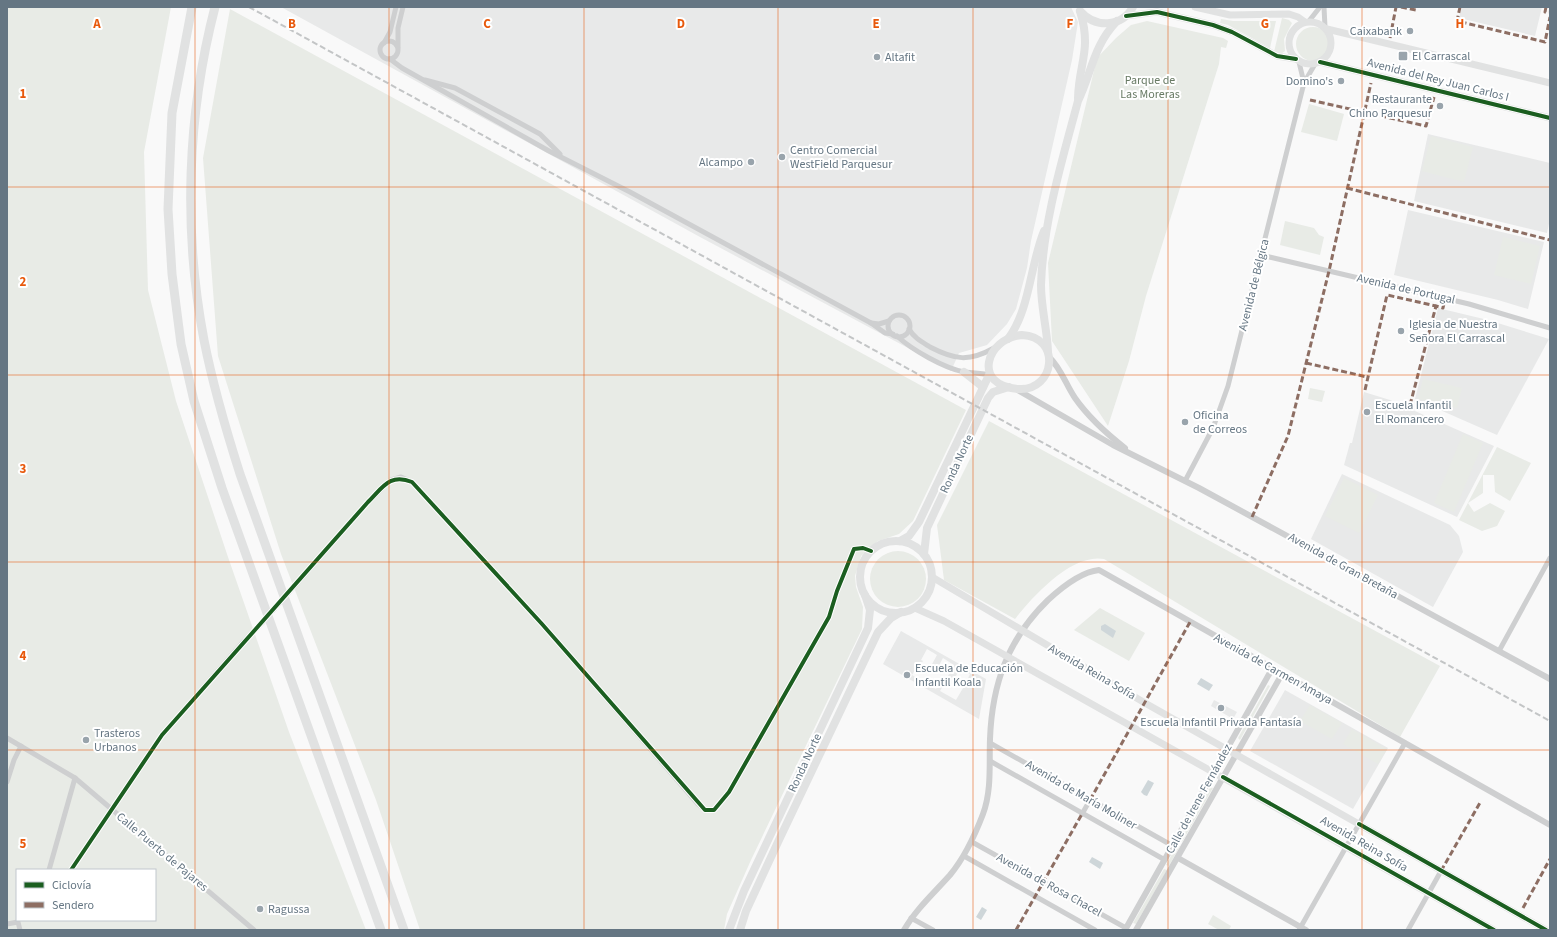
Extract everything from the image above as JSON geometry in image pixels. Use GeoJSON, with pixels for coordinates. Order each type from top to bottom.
{"type":"FeatureCollection","features":[{"type":"Feature","properties":{"kind":"highway"},"geometry":{"type":"LineString","coordinates":[[192,7],[172,113],[168,209],[172,274],[181,344],[194,401],[222,488],[382,930]]}},
{"type":"Feature","properties":{"kind":"highway"},"geometry":{"type":"LineString","coordinates":[[214,10],[195,112],[190,207],[195,270],[204,339],[219,405],[240,474],[404,930]]}},
{"type":"Feature","properties":{"kind":"main road"},"geometry":{"type":"LineString","coordinates":[[1126,16],[1133,7]]}},
{"type":"Feature","properties":{"kind":"main road"},"geometry":{"type":"LineString","coordinates":[[1078,9],[1095,22],[1105,23],[1117,21],[1126,16],[1157,12],[1213,25],[1235,33],[1277,56],[1298,60],[1307,64],[1318,63],[1326,58],[1332,47],[1330,34],[1326,28],[1317,23],[1307,22],[1289,14],[1230,15],[1194,7]]}},
{"type":"Feature","properties":{"kind":"main road","name":"Avenida de Gran Bretaña"},"geometry":{"type":"LineString","coordinates":[[1078,9],[1086,44],[1078,84],[1078,100]]}},
{"type":"Feature","properties":{"kind":"main road","name":"Avenida de Gran Bretaña"},"geometry":{"type":"LineString","coordinates":[[1008,339],[1017,326],[1020,318],[1037,247],[1047,223],[1078,100],[1101,40],[1117,21]]}},
{"type":"Feature","properties":{"kind":"main road"},"geometry":{"type":"LineString","coordinates":[[1298,60],[1289,48],[1290,35],[1299,25],[1307,22]]}},
{"type":"Feature","properties":{"kind":"main road","name":"Avenida del Rey Juan Carlos I"},"geometry":{"type":"LineString","coordinates":[[1326,28],[1550,83]]}},
{"type":"Feature","properties":{"kind":"main road","name":"Avenida del Rey Juan Carlos I"},"geometry":{"type":"LineString","coordinates":[[1318,63],[1550,118]]}},
{"type":"Feature","properties":{"kind":"main road","name":"Avenida de Gran Bretaña"},"geometry":{"type":"LineString","coordinates":[[1047,223],[1041,291],[1049,354]]}},
{"type":"Feature","properties":{"kind":"main road"},"geometry":{"type":"LineString","coordinates":[[1018,335],[1032,336],[1040,341],[1049,354],[1048,370],[1040,382],[1029,388],[1012,388],[1000,383],[989,375],[989,361],[1000,345],[1008,339],[1018,335]]}},
{"type":"Feature","properties":{"kind":"main road"},"geometry":{"type":"LineString","coordinates":[[964,372],[983,387]]}},
{"type":"Feature","properties":{"kind":"main road","name":"Ronda Norte"},"geometry":{"type":"LineString","coordinates":[[729,930],[734,912],[868,628],[870,610],[861,583],[860,572],[864,560],[871,551],[884,543],[900,541],[909,536],[919,522],[989,375]]}},
{"type":"Feature","properties":{"kind":"main road","name":"Ronda Norte"},"geometry":{"type":"LineString","coordinates":[[932,577],[931,569],[924,554],[927,528],[988,398],[993,392],[1012,388]]}},
{"type":"Feature","properties":{"kind":"main road"},"geometry":{"type":"LineString","coordinates":[[900,541],[909,543],[924,554]]}},
{"type":"Feature","properties":{"kind":"main road"},"geometry":{"type":"LineString","coordinates":[[915,608],[927,595],[932,577]]}},
{"type":"Feature","properties":{"kind":"main road","name":"Avenida Reina Sofía"},"geometry":{"type":"LineString","coordinates":[[932,577],[1022,631],[1546,930]]}},
{"type":"Feature","properties":{"kind":"main road","name":"Ronda Norte"},"geometry":{"type":"LineString","coordinates":[[865,595],[871,603],[880,609],[890,612],[901,612]]}},
{"type":"Feature","properties":{"kind":"main road","name":"Ronda Norte"},"geometry":{"type":"LineString","coordinates":[[740,930],[746,911],[760,879],[878,632],[891,618],[901,612],[915,608]]}},
{"type":"Feature","properties":{"kind":"main road","name":"Avenida Reina Sofía"},"geometry":{"type":"LineString","coordinates":[[915,608],[944,621],[1494,930]]}},
{"type":"Feature","properties":{"kind":"street"},"geometry":{"type":"LineString","coordinates":[[396,7],[390,32],[381,48],[382,54],[385,58],[390,59],[400,68],[550,151],[562,156],[871,323],[878,330],[895,335],[943,364],[964,372],[989,375]]}},
{"type":"Feature","properties":{"kind":"street"},"geometry":{"type":"LineString","coordinates":[[390,59],[396,55],[398,47],[398,28],[403,7]]}},
{"type":"Feature","properties":{"kind":"street"},"geometry":{"type":"LineString","coordinates":[[1307,22],[1320,7]]}},
{"type":"Feature","properties":{"kind":"street"},"geometry":{"type":"LineString","coordinates":[[1324,7],[1326,28]]}},
{"type":"Feature","properties":{"kind":"street"},"geometry":{"type":"LineString","coordinates":[[384,43],[391,42],[398,47]]}},
{"type":"Feature","properties":{"kind":"street"},"geometry":{"type":"LineString","coordinates":[[1298,60],[1304,83]]}},
{"type":"Feature","properties":{"kind":"street"},"geometry":{"type":"LineString","coordinates":[[1304,83],[1318,63]]}},
{"type":"Feature","properties":{"kind":"street"},"geometry":{"type":"LineString","coordinates":[[417,77],[455,88],[540,134],[562,156]]}},
{"type":"Feature","properties":{"kind":"street","name":"Avenida de Bélgica"},"geometry":{"type":"LineString","coordinates":[[1185,481],[1209,436],[1223,402],[1304,83]]}},
{"type":"Feature","properties":{"kind":"street","name":"Avenida de Portugal"},"geometry":{"type":"LineString","coordinates":[[1261,255],[1469,304],[1550,328]]}},
{"type":"Feature","properties":{"kind":"street"},"geometry":{"type":"LineString","coordinates":[[871,323],[879,324],[889,321],[896,316],[902,316],[908,320],[909,329],[918,340],[943,354],[956,358],[977,356],[1000,345]]}},
{"type":"Feature","properties":{"kind":"street"},"geometry":{"type":"LineString","coordinates":[[889,321],[889,328],[895,335]]}},
{"type":"Feature","properties":{"kind":"street"},"geometry":{"type":"LineString","coordinates":[[895,335],[905,334],[909,329]]}},
{"type":"Feature","properties":{"kind":"street","name":"Avenida de Gran Bretaña"},"geometry":{"type":"LineString","coordinates":[[1049,354],[1057,364],[1072,393],[1083,408],[1106,432],[1134,456]]}},
{"type":"Feature","properties":{"kind":"street","name":"Avenida de Gran Bretaña"},"geometry":{"type":"LineString","coordinates":[[1012,388],[1134,456],[1185,481],[1550,679]]}},
{"type":"Feature","properties":{"kind":"street"},"geometry":{"type":"LineString","coordinates":[[291,590],[368,502],[391,480],[401,477],[412,482],[542,624],[698,804],[705,810],[714,810],[722,802],[733,786],[829,617],[837,591],[854,549],[863,548],[871,551]]}},
{"type":"Feature","properties":{"kind":"street"},"geometry":{"type":"LineString","coordinates":[[1499,651],[1550,558]]}},
{"type":"Feature","properties":{"kind":"street","name":"Avenida de Carmen Amaya"},"geometry":{"type":"LineString","coordinates":[[904,930],[911,918],[950,875],[964,856],[972,842],[984,812],[990,775],[990,743],[993,700],[998,681],[1013,645],[1036,613],[1058,591],[1088,571],[1099,570],[1550,825]]}},
{"type":"Feature","properties":{"kind":"street"},"geometry":{"type":"LineString","coordinates":[[71,869],[162,735],[244,641],[262,623]]}},
{"type":"Feature","properties":{"kind":"street","name":"Calle de Irene Fernández"},"geometry":{"type":"LineString","coordinates":[[1126,929],[1272,669]]}},
{"type":"Feature","properties":{"kind":"street","name":"Calle de Irene Fernández"},"geometry":{"type":"LineString","coordinates":[[1136,930],[1282,674]]}},
{"type":"Feature","properties":{"kind":"street","name":"Calle Puerto de Pajares"},"geometry":{"type":"LineString","coordinates":[[7,738],[75,778],[254,930]]}},
{"type":"Feature","properties":{"kind":"street","name":"Avenida de María Moliner"},"geometry":{"type":"LineString","coordinates":[[990,743],[1173,846]]}},
{"type":"Feature","properties":{"kind":"street"},"geometry":{"type":"LineString","coordinates":[[1178,858],[1302,929],[1358,824],[1405,743]]}},
{"type":"Feature","properties":{"kind":"street"},"geometry":{"type":"LineString","coordinates":[[7,782],[14,760],[21,746]]}},
{"type":"Feature","properties":{"kind":"street","name":"Avenida de María Moliner"},"geometry":{"type":"LineString","coordinates":[[990,761],[1165,860]]}},
{"type":"Feature","properties":{"kind":"street"},"geometry":{"type":"LineString","coordinates":[[49,869],[75,778]]}},
{"type":"Feature","properties":{"kind":"street"},"geometry":{"type":"LineString","coordinates":[[1082,814],[1090,800]]}},
{"type":"Feature","properties":{"kind":"street","name":"Avenida de Rosa Chacel"},"geometry":{"type":"LineString","coordinates":[[972,842],[1126,929]]}},
{"type":"Feature","properties":{"kind":"street","name":"Avenida de Rosa Chacel"},"geometry":{"type":"LineString","coordinates":[[964,856],[1095,930]]}},
{"type":"Feature","properties":{"kind":"street"},"geometry":{"type":"LineString","coordinates":[[1408,930],[1442,871]]}},
{"type":"Feature","properties":{"kind":"street"},"geometry":{"type":"LineString","coordinates":[[911,918],[933,930]]}},
{"type":"Feature","properties":{"kind":"street"},"geometry":{"type":"LineString","coordinates":[[7,924],[19,921],[20,930]]}},
{"type":"Feature","properties":{"kind":"shaded area"},"geometry":{"type":"Polygon","coordinates":[[[281,7],[1071,7],[1078,22],[1072,60],[1031,241],[1027,268],[1016,309],[1007,324],[987,345],[959,353],[951,371],[700,237],[281,7]]]}},
{"type":"Feature","properties":{"kind":"shaded area"},"geometry":{"type":"Polygon","coordinates":[[[1462,7],[1542,7],[1535,36],[1459,18],[1462,7]]]}},
{"type":"Feature","properties":{"kind":"shaded area"},"geometry":{"type":"Polygon","coordinates":[[[1428,134],[1550,163],[1550,219],[1547,233],[1414,201],[1428,134]]]}},
{"type":"Feature","properties":{"kind":"shaded area"},"geometry":{"type":"Polygon","coordinates":[[[1408,210],[1544,242],[1528,309],[1498,300],[1394,275],[1408,210]]]}},
{"type":"Feature","properties":{"kind":"shaded area"},"geometry":{"type":"Polygon","coordinates":[[[1438,308],[1488,320],[1549,339],[1497,435],[1415,399],[1438,308]]]}},
{"type":"Feature","properties":{"kind":"shaded area"},"geometry":{"type":"Polygon","coordinates":[[[1364,392],[1390,400],[1494,446],[1457,517],[1344,465],[1350,443],[1352,443],[1364,392]]]}},
{"type":"Feature","properties":{"kind":"shaded area"},"geometry":{"type":"Polygon","coordinates":[[[1342,474],[1450,525],[1459,536],[1463,552],[1433,607],[1311,539],[1342,474]]]}},
{"type":"Feature","properties":{"kind":"shaded area"},"geometry":{"type":"Polygon","coordinates":[[[1105,624],[1116,631],[1113,638],[1101,630],[1101,626],[1105,624]]]}},
{"type":"Feature","properties":{"kind":"shaded area","name":"Escuela de Educación Infantil Koala"},"geometry":{"type":"Polygon","coordinates":[[[901,631],[986,679],[979,719],[883,664],[901,631]],[[927,649],[921,660],[923,661],[921,664],[919,663],[912,675],[936,689],[940,682],[944,684],[940,691],[956,700],[963,688],[961,687],[963,684],[965,685],[970,674],[960,669],[954,679],[948,676],[954,665],[943,658],[937,669],[931,666],[937,655],[927,649]]]}},
{"type":"Feature","properties":{"kind":"shaded area"},"geometry":{"type":"Polygon","coordinates":[[[1201,678],[1213,685],[1209,691],[1197,684],[1201,678]]]}},
{"type":"Feature","properties":{"kind":"shaded area"},"geometry":{"type":"Polygon","coordinates":[[[1285,690],[1388,748],[1353,809],[1250,751],[1285,690]]]}},
{"type":"Feature","properties":{"kind":"shaded area","name":"Escuela Infantil Privada Fantasía"},"geometry":{"type":"Polygon","coordinates":[[[1214,700],[1237,712],[1233,719],[1211,706],[1214,700]]]}},
{"type":"Feature","properties":{"kind":"shaded area"},"geometry":{"type":"Polygon","coordinates":[[[1148,780],[1154,783],[1147,796],[1141,792],[1148,780]]]}},
{"type":"Feature","properties":{"kind":"shaded area"},"geometry":{"type":"Polygon","coordinates":[[[1092,857],[1103,863],[1100,869],[1089,862],[1092,857]]]}},
{"type":"Feature","properties":{"kind":"shaded area"},"geometry":{"type":"Polygon","coordinates":[[[982,907],[987,910],[981,920],[976,917],[982,907]]]}},
{"type":"Feature","properties":{"kind":"green space"},"geometry":{"type":"Polygon","coordinates":[[[7,7],[171,7],[144,152],[148,290],[176,401],[228,557],[289,732],[366,930],[7,930],[7,7]]]}},
{"type":"Feature","properties":{"kind":"green space"},"geometry":{"type":"Polygon","coordinates":[[[230,9],[966,410],[913,521],[899,534],[878,541],[861,556],[855,576],[856,587],[863,607],[862,629],[751,860],[727,914],[724,930],[420,930],[376,800],[281,554],[218,356],[203,158],[230,9]]]}},
{"type":"Feature","properties":{"kind":"green space"},"geometry":{"type":"Polygon","coordinates":[[[1282,18],[1289,20],[1292,23],[1284,39],[1285,51],[1281,54],[1274,52],[1282,18]]]}},
{"type":"Feature","properties":{"kind":"green space"},"geometry":{"type":"Polygon","coordinates":[[[1221,19],[1233,21],[1276,21],[1270,48],[1228,25],[1220,23],[1221,19]]]}},
{"type":"Feature","properties":{"kind":"green space","name":"Parque de Las Moreras"},"geometry":{"type":"Polygon","coordinates":[[[1147,21],[1223,38],[1228,41],[1226,48],[1221,47],[1219,64],[1146,296],[1129,361],[1108,426],[1052,341],[1048,263],[1097,58],[1131,25],[1147,21]]]}},
{"type":"Feature","properties":{"kind":"green space"},"geometry":{"type":"Polygon","coordinates":[[[1310,27],[1316,27],[1320,28],[1327,34],[1330,44],[1329,51],[1323,58],[1316,61],[1310,61],[1306,60],[1299,54],[1296,47],[1296,41],[1297,37],[1303,30],[1310,27]]]}},
{"type":"Feature","properties":{"kind":"green space"},"geometry":{"type":"Polygon","coordinates":[[[1309,104],[1344,114],[1337,141],[1301,132],[1309,104]]]}},
{"type":"Feature","properties":{"kind":"green space"},"geometry":{"type":"Polygon","coordinates":[[[1431,136],[1473,147],[1464,182],[1422,171],[1431,136]]]}},
{"type":"Feature","properties":{"kind":"green space"},"geometry":{"type":"Polygon","coordinates":[[[1285,221],[1314,228],[1319,235],[1324,237],[1320,255],[1280,245],[1285,221]]]}},
{"type":"Feature","properties":{"kind":"green space"},"geometry":{"type":"Polygon","coordinates":[[[1503,237],[1540,246],[1531,284],[1494,275],[1503,237]]]}},
{"type":"Feature","properties":{"kind":"green space"},"geometry":{"type":"Polygon","coordinates":[[[1423,379],[1462,388],[1457,408],[1418,399],[1423,379]]]}},
{"type":"Feature","properties":{"kind":"green space"},"geometry":{"type":"Polygon","coordinates":[[[1310,388],[1325,391],[1322,402],[1308,399],[1310,388]]]}},
{"type":"Feature","properties":{"kind":"green space"},"geometry":{"type":"Polygon","coordinates":[[[989,421],[1440,666],[1400,737],[1104,559],[1092,559],[1067,569],[1043,588],[1015,619],[944,580],[937,525],[989,421]]]}},
{"type":"Feature","properties":{"kind":"green space"},"geometry":{"type":"Polygon","coordinates":[[[1463,434],[1483,443],[1454,512],[1434,503],[1463,434]]]}},
{"type":"Feature","properties":{"kind":"green space"},"geometry":{"type":"Polygon","coordinates":[[[1497,447],[1531,463],[1510,501],[1495,492],[1494,475],[1483,475],[1483,493],[1468,503],[1474,512],[1490,503],[1505,511],[1497,526],[1482,531],[1459,520],[1497,447]]]}},
{"type":"Feature","properties":{"kind":"green space"},"geometry":{"type":"Polygon","coordinates":[[[1344,478],[1378,495],[1359,533],[1325,516],[1344,478]]]}},
{"type":"Feature","properties":{"kind":"green space"},"geometry":{"type":"Polygon","coordinates":[[[898,551],[909,553],[918,559],[924,568],[926,579],[924,590],[918,599],[909,605],[898,607],[887,605],[878,599],[872,590],[870,579],[872,568],[878,559],[887,553],[898,551]]]}},
{"type":"Feature","properties":{"kind":"green space"},"geometry":{"type":"Polygon","coordinates":[[[1100,608],[1145,633],[1129,661],[1074,630],[1100,608]]]}},
{"type":"Feature","properties":{"kind":"green space"},"geometry":{"type":"Polygon","coordinates":[[[1268,685],[1270,686],[1240,740],[1238,738],[1268,685]]]}},
{"type":"Feature","properties":{"kind":"green space"},"geometry":{"type":"Polygon","coordinates":[[[1310,705],[1342,723],[1332,739],[1300,721],[1310,705]]]}},
{"type":"Feature","properties":{"kind":"green space"},"geometry":{"type":"Polygon","coordinates":[[[1352,729],[1387,749],[1378,764],[1343,744],[1352,729]]]}},
{"type":"Feature","properties":{"kind":"green space"},"geometry":{"type":"Polygon","coordinates":[[[1210,787],[1213,788],[1182,842],[1179,841],[1210,787]]]}},
{"type":"Feature","properties":{"kind":"green space"},"geometry":{"type":"Polygon","coordinates":[[[1177,845],[1180,846],[1169,866],[1166,865],[1177,845]]]}},
{"type":"Feature","properties":{"kind":"green space"},"geometry":{"type":"Polygon","coordinates":[[[1164,869],[1167,870],[1136,924],[1133,923],[1164,869]]]}},
{"type":"Feature","properties":{"kind":"green space"},"geometry":{"type":"Polygon","coordinates":[[[1213,915],[1231,926],[1229,930],[1219,930],[1208,924],[1213,915]]]}},
{"type":"Feature","properties":{"kind":"tunnel"},"geometry":{"type":"LineString","coordinates":[[262,623],[291,590]]}},
{"type":"Feature","properties":{"kind":"railway"},"geometry":{"type":"LineString","coordinates":[[249,7],[1550,721]]}},
{"type":"Feature","properties":{"kind":"marked path"},"geometry":{"type":"LineString","coordinates":[[1390,38],[1396,7]]}},
{"type":"Feature","properties":{"kind":"marked path"},"geometry":{"type":"LineString","coordinates":[[1401,7],[1416,10],[1416,7]]}},
{"type":"Feature","properties":{"kind":"marked path"},"geometry":{"type":"LineString","coordinates":[[1460,7],[1457,21],[1545,42],[1550,17]]}},
{"type":"Feature","properties":{"kind":"marked path"},"geometry":{"type":"LineString","coordinates":[[1546,7],[1545,12],[1550,12]]}},
{"type":"Feature","properties":{"kind":"marked path"},"geometry":{"type":"LineString","coordinates":[[1252,517],[1288,436],[1329,271],[1371,83]]}},
{"type":"Feature","properties":{"kind":"marked path"},"geometry":{"type":"LineString","coordinates":[[1310,100],[1426,126],[1434,97]]}},
{"type":"Feature","properties":{"kind":"marked path"},"geometry":{"type":"LineString","coordinates":[[1347,188],[1550,240]]}},
{"type":"Feature","properties":{"kind":"marked path"},"geometry":{"type":"LineString","coordinates":[[1365,390],[1387,295],[1436,306]]}},
{"type":"Feature","properties":{"kind":"marked path"},"geometry":{"type":"LineString","coordinates":[[1410,405],[1436,306],[1443,308],[1445,299]]}},
{"type":"Feature","properties":{"kind":"marked path"},"geometry":{"type":"LineString","coordinates":[[1306,363],[1367,377]]}},
{"type":"Feature","properties":{"kind":"marked path"},"geometry":{"type":"LineString","coordinates":[[1090,800],[1190,622]]}},
{"type":"Feature","properties":{"kind":"marked path"},"geometry":{"type":"LineString","coordinates":[[1441,871],[1481,801]]}},
{"type":"Feature","properties":{"kind":"marked path"},"geometry":{"type":"LineString","coordinates":[[1016,930],[1082,814]]}},
{"type":"Feature","properties":{"kind":"marked path"},"geometry":{"type":"LineString","coordinates":[[1523,908],[1550,859]]}},
{"type":"Feature","properties":{"kind":"cycle path"},"geometry":{"type":"LineString","coordinates":[[1126,16],[1157,12],[1213,25],[1232,32],[1277,56],[1296,59]]}},
{"type":"Feature","properties":{"kind":"cycle path"},"geometry":{"type":"LineString","coordinates":[[1320,62],[1550,118]]}},
{"type":"Feature","properties":{"kind":"cycle path"},"geometry":{"type":"LineString","coordinates":[[72,869],[162,735],[368,502],[392,480],[398,479],[412,482],[542,624],[705,810],[714,810],[729,792],[829,617],[837,591],[854,549],[863,548],[871,551]]}},
{"type":"Feature","properties":{"kind":"cycle path"},"geometry":{"type":"LineString","coordinates":[[1223,777],[1494,930]]}},
{"type":"Feature","properties":{"kind":"cycle path"},"geometry":{"type":"LineString","coordinates":[[1359,824],[1546,930]]}},
{"type":"Feature","properties":{"kind":"place","name":"Caixabank"},"geometry":{"type":"Point","coordinates":[1410,31]}},
{"type":"Feature","properties":{"kind":"place","name":"El Carrascal"},"geometry":{"type":"Point","coordinates":[1403,56]}},
{"type":"Feature","properties":{"kind":"place","name":"Altafit"},"geometry":{"type":"Point","coordinates":[877,57]}},
{"type":"Feature","properties":{"kind":"place","name":"Domino's"},"geometry":{"type":"Point","coordinates":[1341,81]}},
{"type":"Feature","properties":{"kind":"place","name":"Restaurante Chino Parquesur"},"geometry":{"type":"Point","coordinates":[1440,106]}},
{"type":"Feature","properties":{"kind":"place","name":"Centro Comercial WestField Parquesur"},"geometry":{"type":"Point","coordinates":[782,157]}},
{"type":"Feature","properties":{"kind":"place","name":"Alcampo"},"geometry":{"type":"Point","coordinates":[751,162]}},
{"type":"Feature","properties":{"kind":"place","name":"Iglesia de Nuestra Señora El Carrascal"},"geometry":{"type":"Point","coordinates":[1401,331]}},
{"type":"Feature","properties":{"kind":"place","name":"Escuela Infantil El Romancero"},"geometry":{"type":"Point","coordinates":[1367,412]}},
{"type":"Feature","properties":{"kind":"place","name":"Oficina de Correos"},"geometry":{"type":"Point","coordinates":[1185,422]}},
{"type":"Feature","properties":{"kind":"place","name":"Escuela de Educación Infantil Koala"},"geometry":{"type":"Point","coordinates":[907,675]}},
{"type":"Feature","properties":{"kind":"place","name":"Escuela Infantil Privada Fantasía"},"geometry":{"type":"Point","coordinates":[1221,708]}},
{"type":"Feature","properties":{"kind":"place","name":"Trasteros Urbanos"},"geometry":{"type":"Point","coordinates":[86,740]}},
{"type":"Feature","properties":{"kind":"place","name":"Ragussa"},"geometry":{"type":"Point","coordinates":[260,909]}}]}
